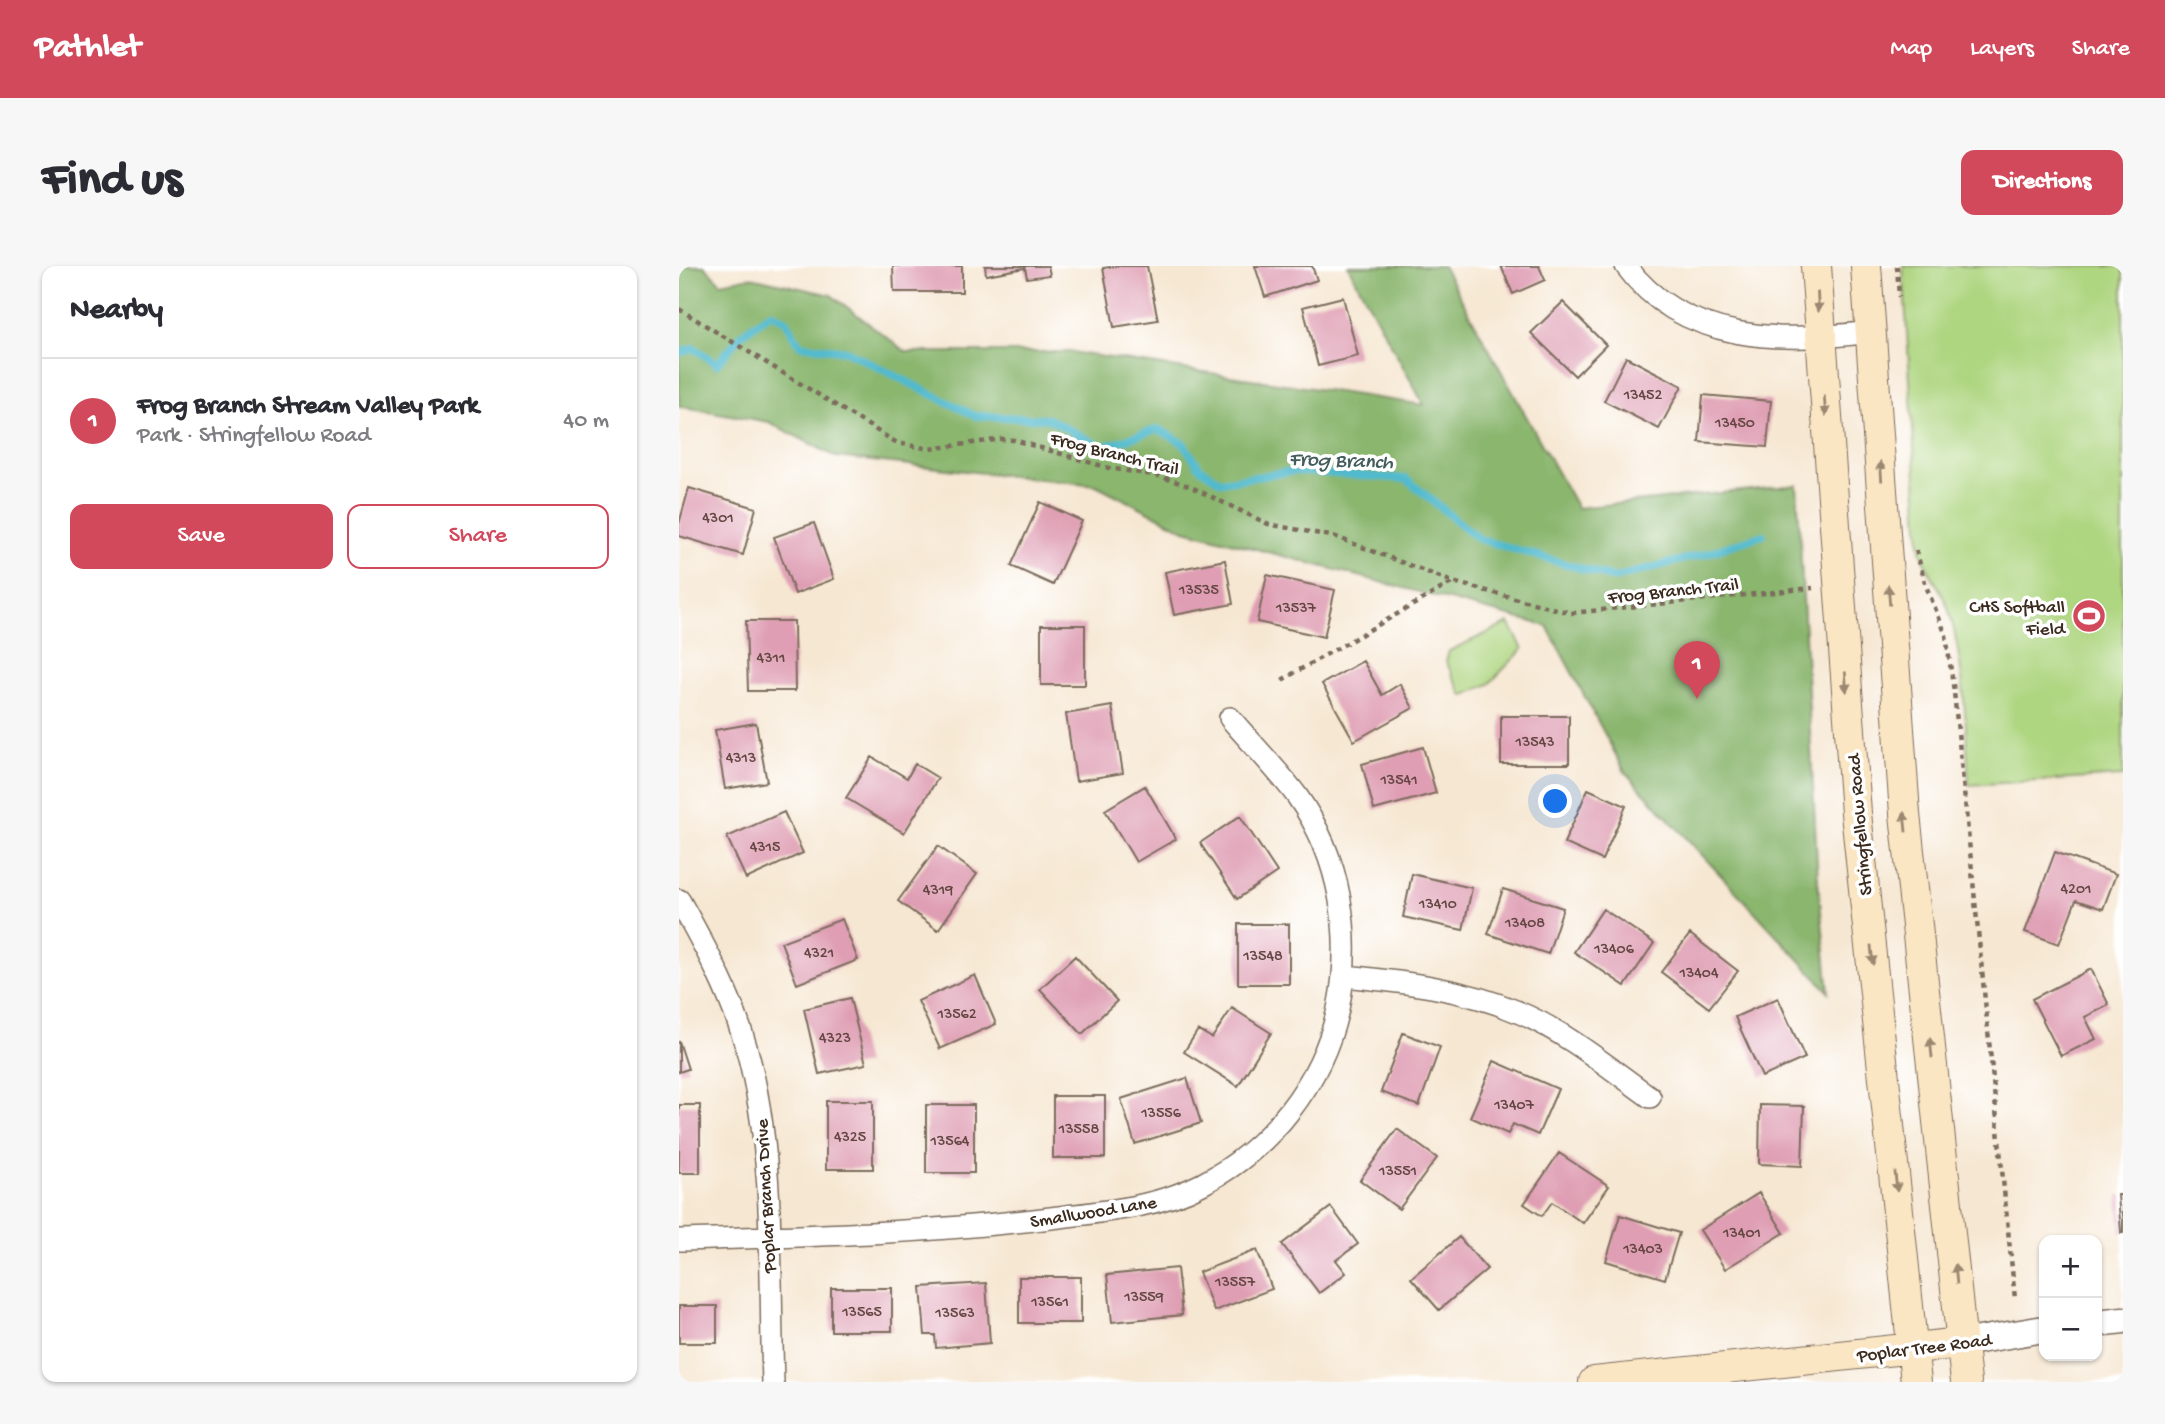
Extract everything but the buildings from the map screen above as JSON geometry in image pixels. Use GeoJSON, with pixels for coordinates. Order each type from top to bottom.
{"type":"FeatureCollection","features":[{"type":"Feature","properties":{"kind":"main road","name":"Stringfellow Road"},"geometry":{"type":"LineString","coordinates":[[1816,266],[1856,813],[1916,1382]]}},
{"type":"Feature","properties":{"kind":"main road"},"geometry":{"type":"LineString","coordinates":[[1866,266],[1905,814],[1966,1382]]}},
{"type":"Feature","properties":{"kind":"main road","name":"Poplar Tree Road"},"geometry":{"type":"LineString","coordinates":[[1594,1382],[1961,1343]]}},
{"type":"Feature","properties":{"kind":"street"},"geometry":{"type":"LineString","coordinates":[[1626,266],[1651,293],[1674,310],[1700,323],[1752,336],[1820,338],[1871,332]]}},
{"type":"Feature","properties":{"kind":"street","name":"Smallwood Lane"},"geometry":{"type":"LineString","coordinates":[[679,1240],[908,1232],[1019,1222],[1134,1207],[1163,1200],[1201,1185],[1236,1163],[1267,1136],[1293,1106],[1315,1072],[1334,1027],[1345,976],[1342,905],[1331,864],[1316,828],[1297,796],[1230,718]]}},
{"type":"Feature","properties":{"kind":"street","name":"Poplar Branch Drive"},"geometry":{"type":"LineString","coordinates":[[679,900],[716,968],[747,1049],[765,1147],[773,1382]]}},
{"type":"Feature","properties":{"kind":"street"},"geometry":{"type":"LineString","coordinates":[[1345,976],[1430,985],[1520,1013],[1566,1038],[1650,1097]]}},
{"type":"Feature","properties":{"kind":"street"},"geometry":{"type":"LineString","coordinates":[[2102,1322],[2123,1320]]}},
{"type":"Feature","properties":{"kind":"street","name":"Poplar Tree Road"},"geometry":{"type":"LineString","coordinates":[[1961,1343],[2039,1330]]}},
{"type":"Feature","properties":{"kind":"path"},"geometry":{"type":"LineString","coordinates":[[1897,266],[1899,306]]}},
{"type":"Feature","properties":{"kind":"path","name":"Frog Branch Trail"},"geometry":{"type":"LineString","coordinates":[[679,309],[897,443],[930,449],[1002,439],[1014,440],[1109,468],[1159,476],[1189,486],[1268,524],[1336,537],[1453,582],[1571,613],[1813,588]]}},
{"type":"Feature","properties":{"kind":"path"},"geometry":{"type":"LineString","coordinates":[[1915,548],[1926,586],[1946,635],[1954,692],[2015,1299]]}},
{"type":"Feature","properties":{"kind":"path"},"geometry":{"type":"LineString","coordinates":[[1282,680],[1453,582]]}},
{"type":"Feature","properties":{"kind":"green space"},"geometry":{"type":"Polygon","coordinates":[[[679,266],[704,266],[721,283],[751,277],[831,295],[906,352],[1071,352],[1424,405],[1348,266],[1443,266],[1577,508],[1797,485],[1818,881],[1829,992],[1625,772],[1547,626],[1185,530],[1096,485],[836,457],[769,422],[679,406],[679,266]]]}},
{"type":"Feature","properties":{"kind":"green space"},"geometry":{"type":"Polygon","coordinates":[[[1903,266],[2123,266],[2123,776],[1969,785],[1964,699],[1955,635],[1947,605],[1920,545],[1903,266]]]}},
{"type":"Feature","properties":{"kind":"green space"},"geometry":{"type":"Polygon","coordinates":[[[1509,623],[1523,649],[1489,684],[1463,696],[1446,662],[1449,651],[1509,623]]]}},
{"type":"Feature","properties":{"kind":"waterway","name":"Frog Branch"},"geometry":{"type":"LineString","coordinates":[[679,353],[694,348],[717,364],[742,334],[771,313],[785,320],[800,345],[846,351],[975,416],[1049,419],[1102,447],[1158,429],[1183,443],[1200,468],[1221,482],[1294,471],[1406,479],[1479,539],[1614,578],[1763,535]]}},
{"type":"Feature","properties":{"kind":"place","name":"CHS Softball Field"},"geometry":{"type":"Point","coordinates":[2089,616]}},
{"type":"Feature","properties":{"kind":"place","name":"Frog Branch Stream Valley Park"},"geometry":{"type":"Point","coordinates":[1697,699]}}]}
